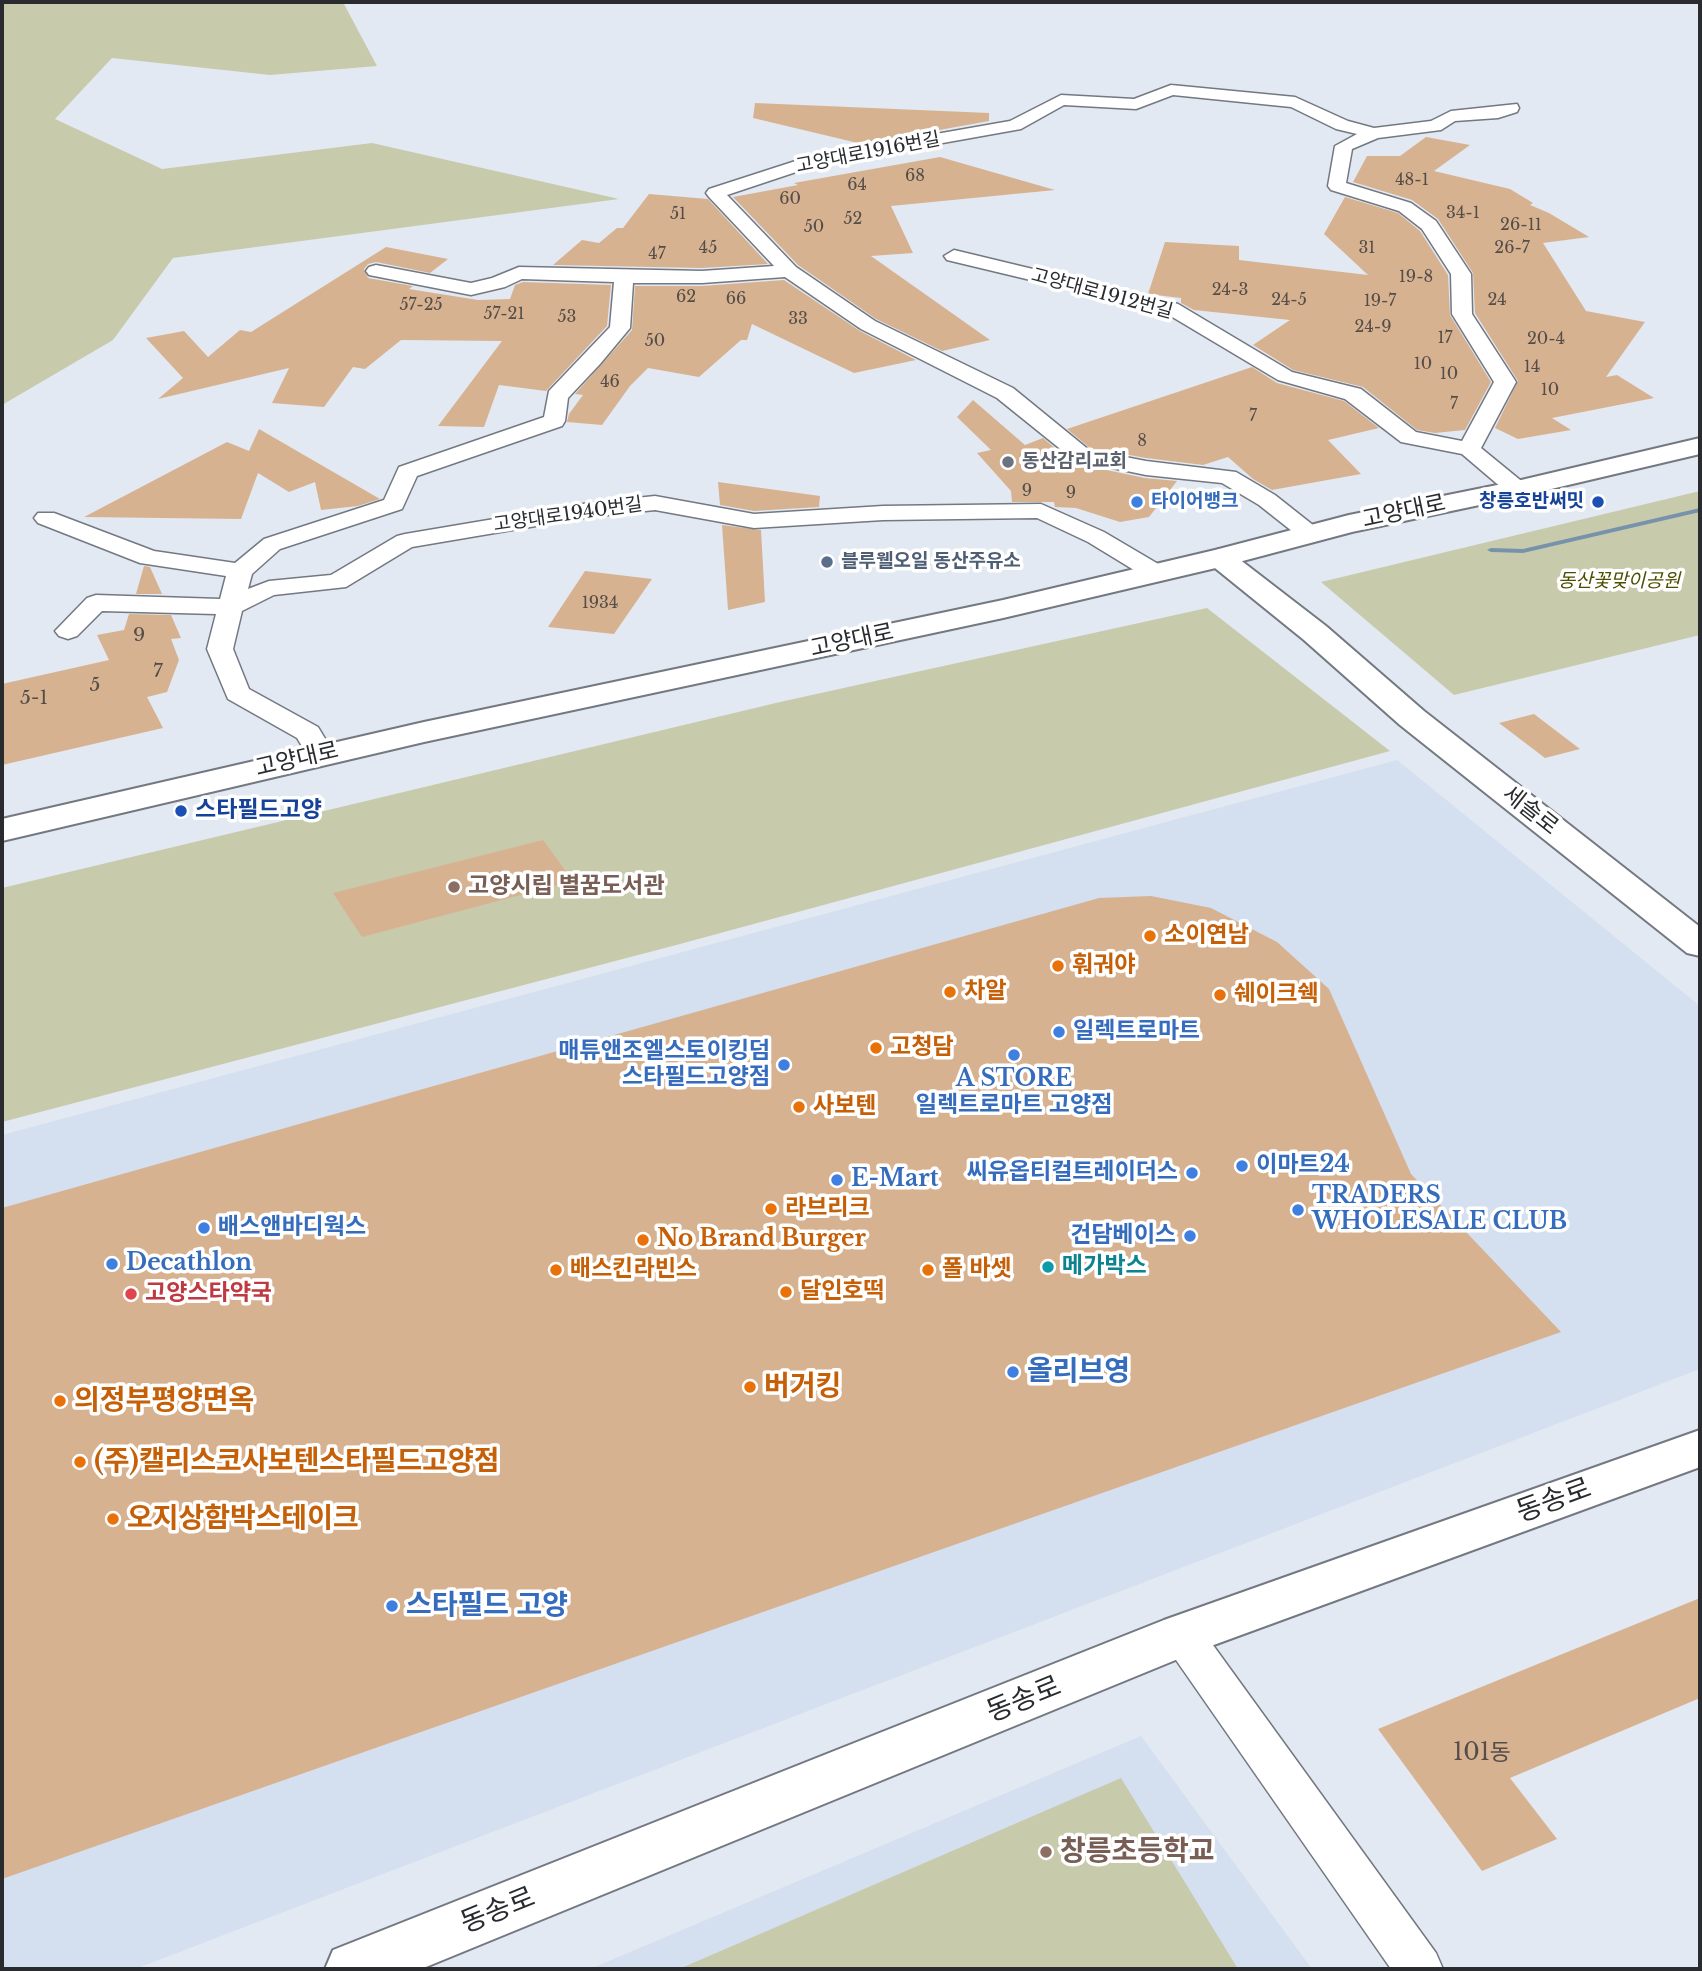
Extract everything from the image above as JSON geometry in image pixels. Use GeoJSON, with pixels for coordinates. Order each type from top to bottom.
{"type":"FeatureCollection","features":[{"type":"Feature","properties":{"kind":"main road","name":"고양대로"},"geometry":{"type":"LineString","coordinates":[[2,830],[321,755],[1003,609],[1310,534],[1700,446]]}},
{"type":"Feature","properties":{"kind":"main road","name":"세솔로"},"geometry":{"type":"LineString","coordinates":[[1220,558],[1315,633],[1412,718],[1700,945]]}},
{"type":"Feature","properties":{"kind":"main road","name":"동송로"},"geometry":{"type":"LineString","coordinates":[[354,1969],[1182,1634],[1700,1448]]}},
{"type":"Feature","properties":{"kind":"street","name":"고양대로1916번길"},"geometry":{"type":"LineString","coordinates":[[1310,534],[1267,500],[1228,477],[1146,468],[1082,455],[1005,393],[868,325],[789,271],[715,193],[811,161],[1014,125],[1061,100],[1136,104],[1171,90],[1295,102],[1342,125],[1374,133]]}},
{"type":"Feature","properties":{"kind":"street"},"geometry":{"type":"LineString","coordinates":[[1511,108],[1492,114],[1451,116],[1435,126],[1374,133],[1344,146],[1337,186],[1405,207],[1429,225],[1461,274],[1462,314],[1505,382],[1469,449],[1517,489]]}},
{"type":"Feature","properties":{"kind":"street","name":"고양대로1912번길"},"geometry":{"type":"LineString","coordinates":[[954,256],[1171,308],[1285,376],[1353,394],[1409,437],[1469,449]]}},
{"type":"Feature","properties":{"kind":"street"},"geometry":{"type":"LineString","coordinates":[[376,271],[471,289],[498,283],[519,273],[702,277],[789,271]]}},
{"type":"Feature","properties":{"kind":"street"},"geometry":{"type":"LineString","coordinates":[[321,755],[309,733],[237,693],[220,649],[240,571],[272,544],[394,504],[407,472],[554,421],[557,396],[620,328],[624,277]]}},
{"type":"Feature","properties":{"kind":"street","name":"고양대로1940번길"},"geometry":{"type":"LineString","coordinates":[[231,607],[269,588],[337,582],[405,541],[589,510],[655,503],[754,521],[883,513],[1041,511],[1096,537],[1156,573]]}},
{"type":"Feature","properties":{"kind":"street"},"geometry":{"type":"LineString","coordinates":[[46,518],[149,558],[240,571]]}},
{"type":"Feature","properties":{"kind":"street"},"geometry":{"type":"LineString","coordinates":[[68,631],[96,603],[231,607]]}},
{"type":"Feature","properties":{"kind":"street"},"geometry":{"type":"LineString","coordinates":[[1182,1634],[1419,1969]]}},
{"type":"Feature","properties":{"kind":"shaded area","name":"스타필드 고양"},"geometry":{"type":"Polygon","coordinates":[[[1397,760],[1700,1006],[1700,1369],[135,1969],[2,1969],[2,1135],[1397,760]]]}},
{"type":"Feature","properties":{"kind":"shaded area","name":"창릉초등학교"},"geometry":{"type":"Polygon","coordinates":[[[1141,1736],[1312,1969],[590,1969],[1141,1736]]]}},
{"type":"Feature","properties":{"kind":"green space"},"geometry":{"type":"Polygon","coordinates":[[[2,2],[355,2],[344,4],[377,66],[270,75],[112,58],[55,119],[162,169],[372,143],[619,199],[173,258],[113,340],[2,405],[2,2]]]}},
{"type":"Feature","properties":{"kind":"green space","name":"동산꽃맞이공원"},"geometry":{"type":"Polygon","coordinates":[[[1700,491],[1700,635],[1454,695],[1321,582],[1700,491]]]}},
{"type":"Feature","properties":{"kind":"green space"},"geometry":{"type":"Polygon","coordinates":[[[1207,608],[1390,751],[680,944],[2,1122],[2,888],[780,702],[1207,608]]]}},
{"type":"Feature","properties":{"kind":"green space","name":"창릉초등학교"},"geometry":{"type":"Polygon","coordinates":[[[1121,1778],[1238,1969],[679,1969],[1121,1778]]]}},
{"type":"Feature","properties":{"kind":"building"},"geometry":{"type":"Polygon","coordinates":[[[755,103],[989,113],[989,121],[862,144],[753,118],[755,103]]]}},
{"type":"Feature","properties":{"kind":"building"},"geometry":{"type":"Polygon","coordinates":[[[1426,137],[1470,145],[1434,171],[1510,189],[1533,203],[1530,205],[1589,237],[1543,243],[1586,311],[1645,322],[1606,377],[1617,375],[1654,398],[1552,418],[1571,430],[1518,439],[1495,428],[1518,381],[1475,313],[1473,273],[1438,219],[1412,200],[1353,182],[1367,156],[1400,156],[1426,137]]]}},
{"type":"Feature","properties":{"kind":"building"},"geometry":{"type":"Polygon","coordinates":[[[940,157],[1055,190],[891,206],[913,253],[871,256],[990,340],[942,351],[876,319],[798,265],[733,197],[798,185],[794,183],[940,157]]]}},
{"type":"Feature","properties":{"kind":"building"},"geometry":{"type":"Polygon","coordinates":[[[649,194],[708,199],[768,264],[702,268],[553,265],[582,240],[599,243],[617,228],[623,228],[649,194]]]}},
{"type":"Feature","properties":{"kind":"building"},"geometry":{"type":"Polygon","coordinates":[[[1345,197],[1398,213],[1420,231],[1448,275],[1450,315],[1491,382],[1465,430],[1435,433],[1417,430],[1363,387],[1293,370],[1253,345],[1290,320],[1194,310],[1181,303],[1181,298],[1148,294],[1165,242],[1239,246],[1239,260],[1368,275],[1324,234],[1345,197]]]}},
{"type":"Feature","properties":{"kind":"building"},"geometry":{"type":"Polygon","coordinates":[[[386,247],[448,259],[430,273],[376,262],[368,264],[364,269],[368,278],[413,286],[409,289],[478,300],[510,299],[515,285],[523,282],[611,285],[607,326],[546,391],[499,385],[484,427],[438,426],[502,341],[401,340],[365,369],[353,367],[324,407],[272,403],[289,368],[158,399],[183,378],[146,338],[184,331],[208,357],[240,330],[251,332],[386,247]]]}},
{"type":"Feature","properties":{"kind":"building"},"geometry":{"type":"Polygon","coordinates":[[[784,280],[860,331],[916,360],[854,373],[752,324],[747,340],[741,340],[699,377],[648,368],[630,386],[602,425],[567,422],[569,414],[583,395],[575,394],[632,330],[635,286],[702,286],[784,280]]]}},
{"type":"Feature","properties":{"kind":"building"},"geometry":{"type":"Polygon","coordinates":[[[1252,367],[1277,383],[1344,401],[1379,428],[1328,440],[1361,474],[1272,490],[1253,479],[1228,457],[1203,465],[1146,458],[1090,448],[1067,429],[1252,367]]]}},
{"type":"Feature","properties":{"kind":"building"},"geometry":{"type":"Polygon","coordinates":[[[973,400],[1025,445],[1043,438],[1073,463],[1145,478],[1177,481],[1149,517],[1120,522],[1076,508],[1055,507],[1054,502],[1012,502],[1011,491],[977,453],[991,450],[957,417],[973,400]]]}},
{"type":"Feature","properties":{"kind":"building"},"geometry":{"type":"Polygon","coordinates":[[[259,429],[380,499],[358,506],[321,510],[315,482],[289,492],[258,473],[241,519],[84,517],[227,442],[249,451],[259,429]]]}},
{"type":"Feature","properties":{"kind":"building"},"geometry":{"type":"Polygon","coordinates":[[[718,482],[820,496],[819,507],[754,511],[720,505],[718,482]]]}},
{"type":"Feature","properties":{"kind":"building"},"geometry":{"type":"Polygon","coordinates":[[[722,525],[761,530],[765,602],[728,610],[722,525]]]}},
{"type":"Feature","properties":{"kind":"building"},"geometry":{"type":"Polygon","coordinates":[[[144,566],[150,567],[162,594],[136,594],[144,566]]]}},
{"type":"Feature","properties":{"kind":"building"},"geometry":{"type":"Polygon","coordinates":[[[585,571],[652,579],[614,634],[548,627],[585,571]]]}},
{"type":"Feature","properties":{"kind":"building"},"geometry":{"type":"Polygon","coordinates":[[[129,614],[171,615],[181,638],[171,639],[179,660],[167,692],[147,697],[163,728],[2,765],[2,684],[109,660],[97,635],[124,630],[129,614]]]}},
{"type":"Feature","properties":{"kind":"building"},"geometry":{"type":"Polygon","coordinates":[[[1534,714],[1580,749],[1545,758],[1499,723],[1534,714]]]}},
{"type":"Feature","properties":{"kind":"building","name":"고양시립 별꿈도서관"},"geometry":{"type":"Polygon","coordinates":[[[543,840],[573,881],[362,937],[333,893],[543,840]]]}},
{"type":"Feature","properties":{"kind":"building","name":"스타필드 고양"},"geometry":{"type":"Polygon","coordinates":[[[1151,896],[1211,908],[1277,942],[1329,989],[1411,1174],[1561,1332],[2,1879],[2,1208],[1099,898],[1151,896]]]}},
{"type":"Feature","properties":{"kind":"building"},"geometry":{"type":"Polygon","coordinates":[[[1700,1598],[1700,1698],[1510,1778],[1557,1839],[1482,1871],[1378,1729],[1700,1598]]]}},
{"type":"Feature","properties":{"kind":"waterway"},"geometry":{"type":"LineString","coordinates":[[1491,550],[1523,551],[1700,510]]}},
{"type":"Feature","properties":{"kind":"place","name":"동산감리교회"},"geometry":{"type":"Point","coordinates":[1008,462]}},
{"type":"Feature","properties":{"kind":"place","name":"타이어뱅크"},"geometry":{"type":"Point","coordinates":[1137,502]}},
{"type":"Feature","properties":{"kind":"place","name":"창릉호반써밋"},"geometry":{"type":"Point","coordinates":[1598,502]}},
{"type":"Feature","properties":{"kind":"place","name":"블루웰오일 동산주유소"},"geometry":{"type":"Point","coordinates":[827,562]}},
{"type":"Feature","properties":{"kind":"place","name":"스타필드고양"},"geometry":{"type":"Point","coordinates":[181,811]}},
{"type":"Feature","properties":{"kind":"place","name":"고양시립 별꿈도서관"},"geometry":{"type":"Point","coordinates":[454,887]}},
{"type":"Feature","properties":{"kind":"place","name":"소이연남"},"geometry":{"type":"Point","coordinates":[1150,936]}},
{"type":"Feature","properties":{"kind":"place","name":"훠궈야"},"geometry":{"type":"Point","coordinates":[1058,966]}},
{"type":"Feature","properties":{"kind":"place","name":"차알"},"geometry":{"type":"Point","coordinates":[950,992]}},
{"type":"Feature","properties":{"kind":"place","name":"쉐이크쉑"},"geometry":{"type":"Point","coordinates":[1220,995]}},
{"type":"Feature","properties":{"kind":"place","name":"일렉트로마트"},"geometry":{"type":"Point","coordinates":[1059,1032]}},
{"type":"Feature","properties":{"kind":"place","name":"고청담"},"geometry":{"type":"Point","coordinates":[876,1048]}},
{"type":"Feature","properties":{"kind":"place","name":"A STORE 일렉트로마트 고양점"},"geometry":{"type":"Point","coordinates":[1014,1055]}},
{"type":"Feature","properties":{"kind":"place","name":"매튜앤조엘스토이킹덤 스타필드고양점"},"geometry":{"type":"Point","coordinates":[784,1065]}},
{"type":"Feature","properties":{"kind":"place","name":"사보텐"},"geometry":{"type":"Point","coordinates":[799,1107]}},
{"type":"Feature","properties":{"kind":"place","name":"이마트24"},"geometry":{"type":"Point","coordinates":[1242,1166]}},
{"type":"Feature","properties":{"kind":"place","name":"씨유옵티컬트레이더스"},"geometry":{"type":"Point","coordinates":[1192,1173]}},
{"type":"Feature","properties":{"kind":"place","name":"E-Mart"},"geometry":{"type":"Point","coordinates":[837,1180]}},
{"type":"Feature","properties":{"kind":"place","name":"라브리크"},"geometry":{"type":"Point","coordinates":[771,1209]}},
{"type":"Feature","properties":{"kind":"place","name":"TRADERS WHOLESALE CLUB"},"geometry":{"type":"Point","coordinates":[1298,1210]}},
{"type":"Feature","properties":{"kind":"place","name":"배스앤바디웍스"},"geometry":{"type":"Point","coordinates":[204,1228]}},
{"type":"Feature","properties":{"kind":"place","name":"건담베이스"},"geometry":{"type":"Point","coordinates":[1190,1236]}},
{"type":"Feature","properties":{"kind":"place","name":"No Brand Burger"},"geometry":{"type":"Point","coordinates":[643,1240]}},
{"type":"Feature","properties":{"kind":"place","name":"Decathlon"},"geometry":{"type":"Point","coordinates":[112,1264]}},
{"type":"Feature","properties":{"kind":"place","name":"메가박스"},"geometry":{"type":"Point","coordinates":[1048,1267]}},
{"type":"Feature","properties":{"kind":"place","name":"배스킨라빈스"},"geometry":{"type":"Point","coordinates":[556,1270]}},
{"type":"Feature","properties":{"kind":"place","name":"폴 바셋"},"geometry":{"type":"Point","coordinates":[928,1270]}},
{"type":"Feature","properties":{"kind":"place","name":"달인호떡"},"geometry":{"type":"Point","coordinates":[786,1292]}},
{"type":"Feature","properties":{"kind":"place","name":"고양스타약국"},"geometry":{"type":"Point","coordinates":[131,1294]}},
{"type":"Feature","properties":{"kind":"place","name":"올리브영"},"geometry":{"type":"Point","coordinates":[1013,1372]}},
{"type":"Feature","properties":{"kind":"place","name":"버거킹"},"geometry":{"type":"Point","coordinates":[750,1387]}},
{"type":"Feature","properties":{"kind":"place","name":"의정부평양면옥"},"geometry":{"type":"Point","coordinates":[60,1401]}},
{"type":"Feature","properties":{"kind":"place","name":"(주)캘리스코사보텐스타필드고양점"},"geometry":{"type":"Point","coordinates":[80,1462]}},
{"type":"Feature","properties":{"kind":"place","name":"오지상함박스테이크"},"geometry":{"type":"Point","coordinates":[113,1519]}},
{"type":"Feature","properties":{"kind":"place","name":"스타필드 고양"},"geometry":{"type":"Point","coordinates":[392,1606]}},
{"type":"Feature","properties":{"kind":"place","name":"창릉초등학교"},"geometry":{"type":"Point","coordinates":[1046,1852]}}]}
